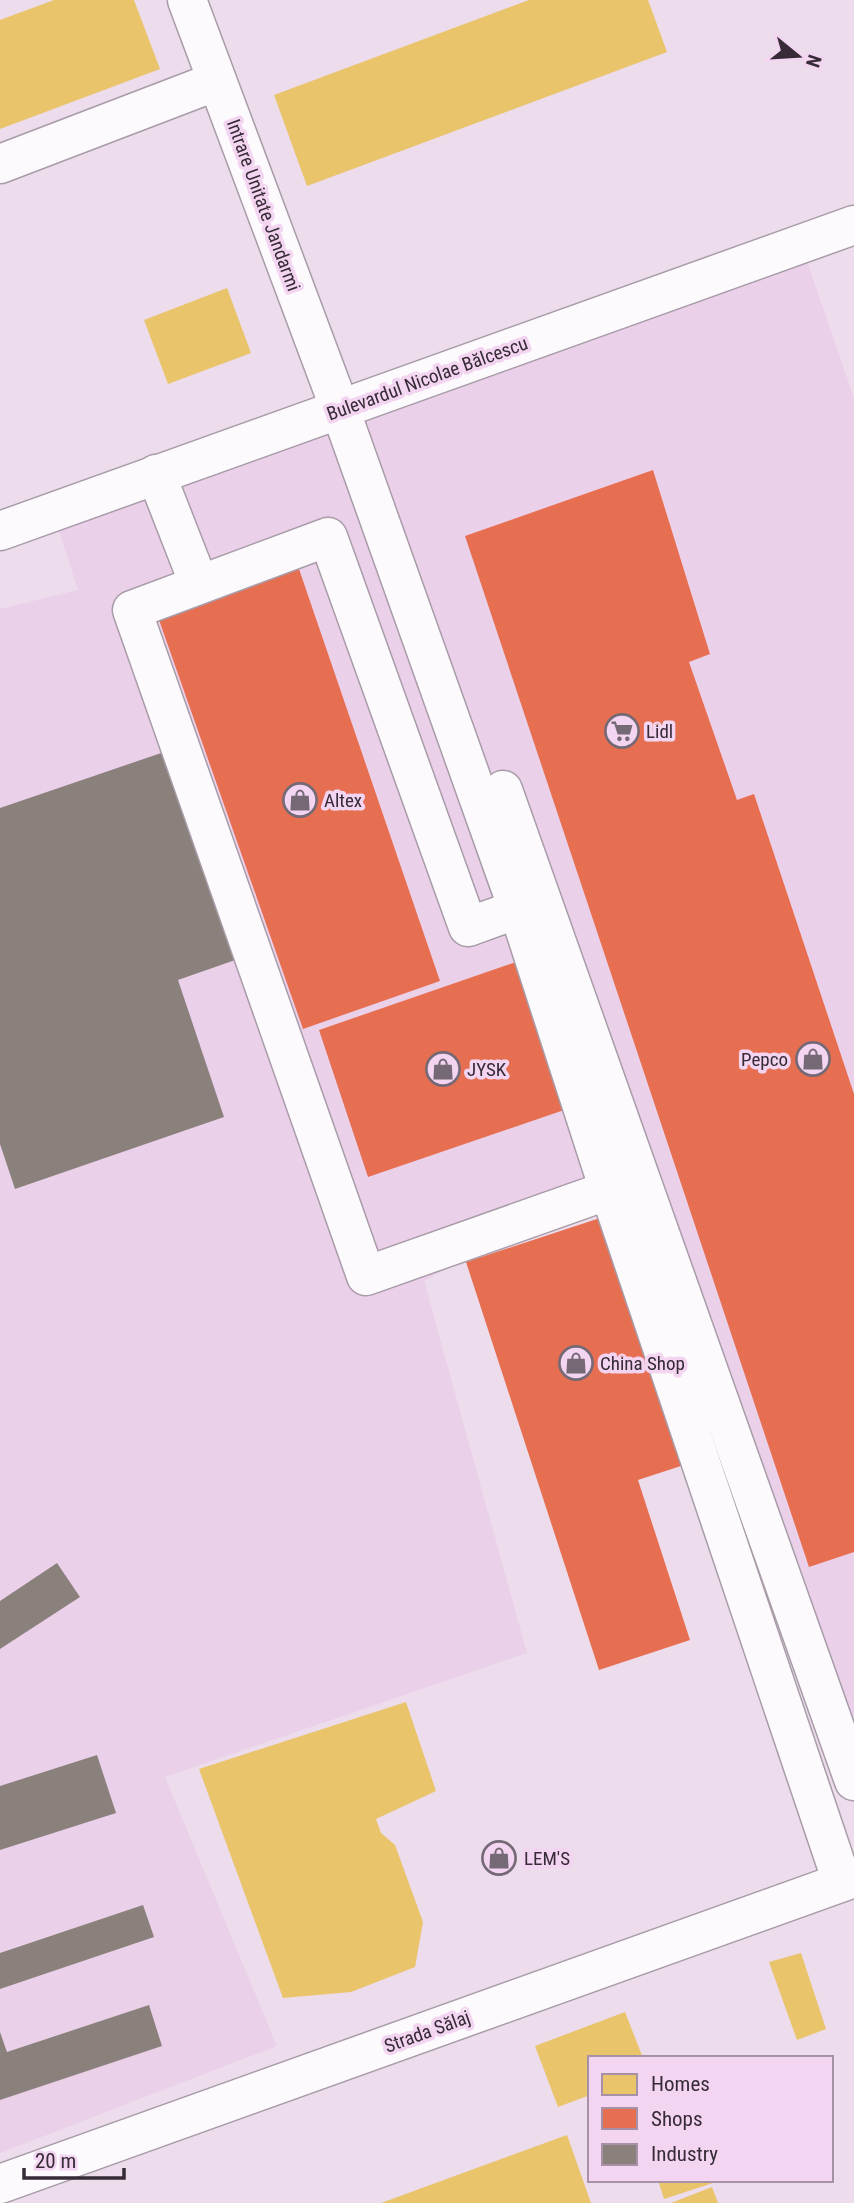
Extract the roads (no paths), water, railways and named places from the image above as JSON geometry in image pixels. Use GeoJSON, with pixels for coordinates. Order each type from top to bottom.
{"type":"FeatureCollection","features":[{"type":"Feature","properties":{"kind":"street","name":"Intrare Unitate Jandarmi"},"geometry":{"type":"LineString","coordinates":[[187,0],[348,406]]}},
{"type":"Feature","properties":{"kind":"street"},"geometry":{"type":"LineString","coordinates":[[0,164],[218,81]]}},
{"type":"Feature","properties":{"kind":"street","name":"Bulevardul Nicolae Bălcescu"},"geometry":{"type":"LineString","coordinates":[[0,531],[854,225]]}},
{"type":"Feature","properties":{"kind":"street"},"geometry":{"type":"LineString","coordinates":[[348,406],[379,519],[518,909],[609,1190],[848,1880]]}},
{"type":"Feature","properties":{"kind":"street"},"geometry":{"type":"LineString","coordinates":[[348,406],[522,839],[854,1781]]}},
{"type":"Feature","properties":{"kind":"street"},"geometry":{"type":"LineString","coordinates":[[156,474],[199,584]]}},
{"type":"Feature","properties":{"kind":"street"},"geometry":{"type":"LineString","coordinates":[[379,519],[132,610],[366,1276],[609,1190]]}},
{"type":"Feature","properties":{"kind":"street"},"geometry":{"type":"LineString","coordinates":[[328,537],[468,927],[518,909]]}},
{"type":"Feature","properties":{"kind":"street","name":"Strada Sălaj"},"geometry":{"type":"LineString","coordinates":[[0,2184],[848,1880]]}},
{"type":"Feature","properties":{"kind":"place","name":"Lidl"},"geometry":{"type":"Point","coordinates":[622,731]}},
{"type":"Feature","properties":{"kind":"place","name":"Altex"},"geometry":{"type":"Point","coordinates":[300,800]}},
{"type":"Feature","properties":{"kind":"place","name":"Pepco"},"geometry":{"type":"Point","coordinates":[813,1059]}},
{"type":"Feature","properties":{"kind":"place","name":"JYSK"},"geometry":{"type":"Point","coordinates":[443,1069]}},
{"type":"Feature","properties":{"kind":"place","name":"China Shop"},"geometry":{"type":"Point","coordinates":[576,1363]}},
{"type":"Feature","properties":{"kind":"place","name":"LEM'S"},"geometry":{"type":"Point","coordinates":[499,1858]}}]}
